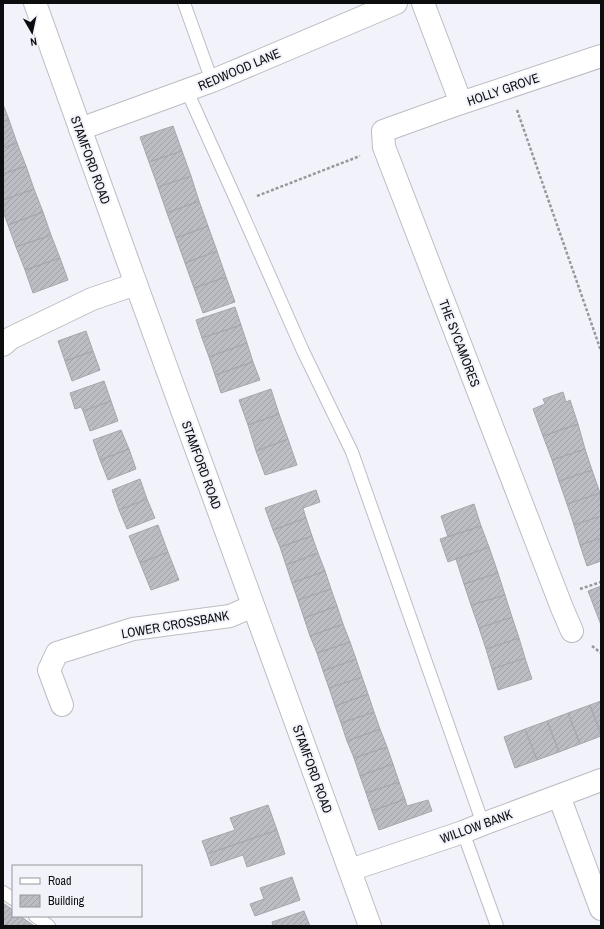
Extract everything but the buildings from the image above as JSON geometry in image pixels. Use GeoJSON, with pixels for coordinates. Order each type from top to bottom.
{"type":"FeatureCollection","features":[{"type":"Feature","properties":{"kind":"street","name":"STAMFORD ROAD"},"geometry":{"type":"LineString","coordinates":[[35,3],[370,926]]}},
{"type":"Feature","properties":{"kind":"street","name":"REDWOOD LANE"},"geometry":{"type":"LineString","coordinates":[[80,129],[187,91],[396,3]]}},
{"type":"Feature","properties":{"kind":"street","name":"HOLLY GROVE"},"geometry":{"type":"LineString","coordinates":[[423,3],[461,103],[601,56]]}},
{"type":"Feature","properties":{"kind":"street"},"geometry":{"type":"LineString","coordinates":[[384,147],[383,131],[461,103]]}},
{"type":"Feature","properties":{"kind":"street","name":"THE SYCAMORES"},"geometry":{"type":"LineString","coordinates":[[384,147],[572,631]]}},
{"type":"Feature","properties":{"kind":"street"},"geometry":{"type":"LineString","coordinates":[[3,345],[12,338],[92,299],[136,284]]}},
{"type":"Feature","properties":{"kind":"street","name":"LOWER CROSSBANK"},"geometry":{"type":"LineString","coordinates":[[62,704],[49,670],[57,653],[133,629],[230,616],[253,606]]}},
{"type":"Feature","properties":{"kind":"street","name":"WILLOW BANK"},"geometry":{"type":"LineString","coordinates":[[350,870],[463,832],[601,780]]}},
{"type":"Feature","properties":{"kind":"street"},"geometry":{"type":"LineString","coordinates":[[559,796],[601,908]]}},
{"type":"Feature","properties":{"kind":"lane"},"geometry":{"type":"LineString","coordinates":[[184,3],[212,81]]}},
{"type":"Feature","properties":{"kind":"lane"},"geometry":{"type":"LineString","coordinates":[[187,91],[302,352],[352,452],[483,824]]}},
{"type":"Feature","properties":{"kind":"lane"},"geometry":{"type":"LineString","coordinates":[[463,832],[497,926]]}},
{"type":"Feature","properties":{"kind":"lane"},"geometry":{"type":"LineString","coordinates":[[3,892],[12,898]]}},
{"type":"Feature","properties":{"kind":"lane"},"geometry":{"type":"LineString","coordinates":[[36,917],[49,926]]}},
{"type":"Feature","properties":{"kind":"path"},"geometry":{"type":"LineString","coordinates":[[509,87],[601,351]]}},
{"type":"Feature","properties":{"kind":"path"},"geometry":{"type":"LineString","coordinates":[[238,204],[276,187],[384,147]]}}]}
